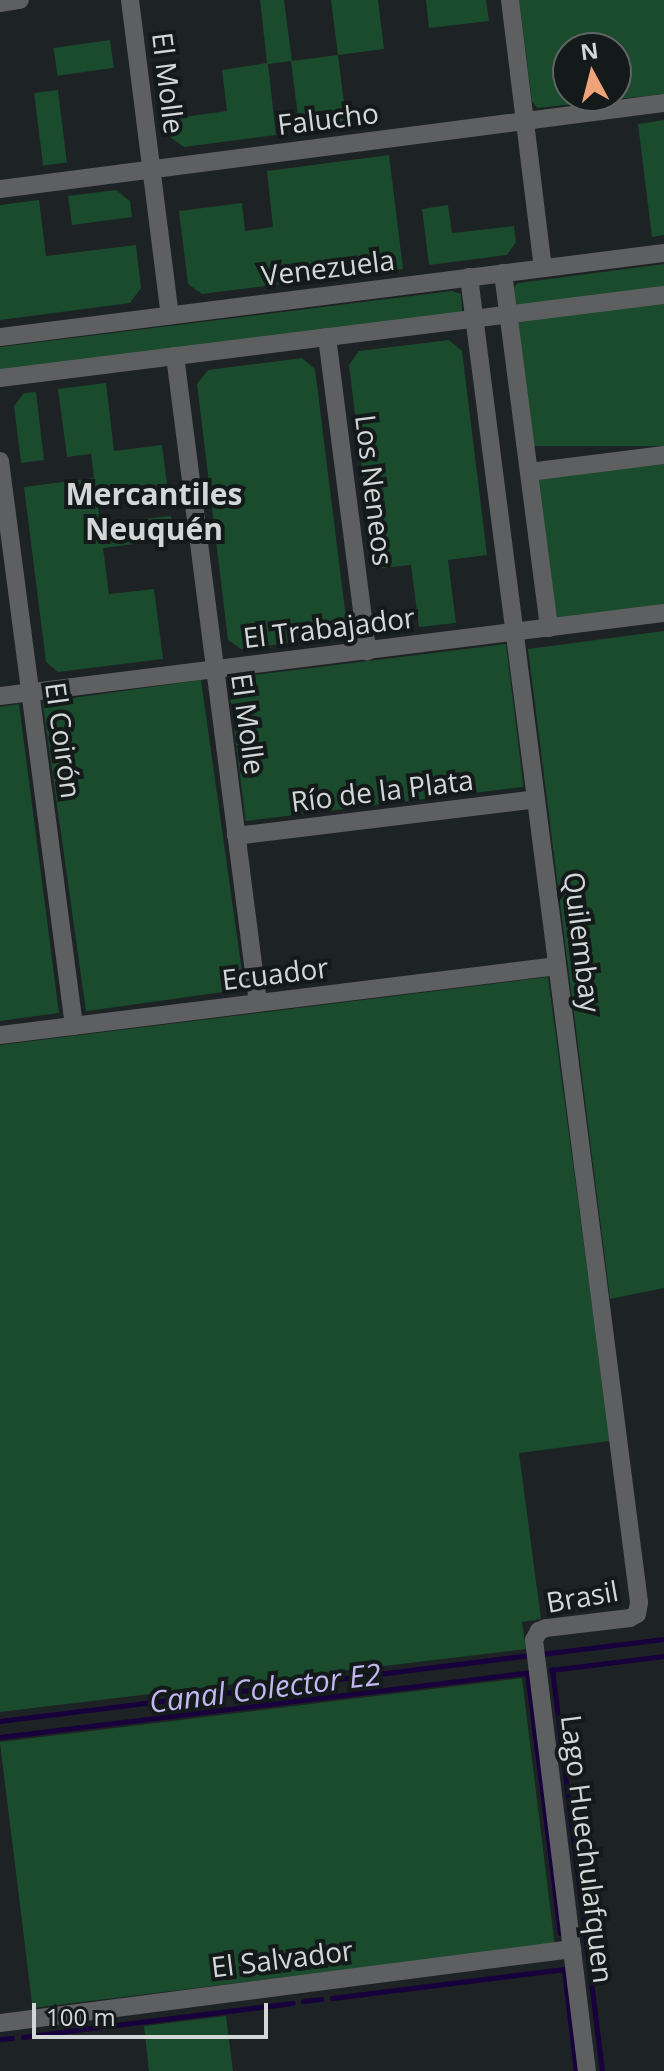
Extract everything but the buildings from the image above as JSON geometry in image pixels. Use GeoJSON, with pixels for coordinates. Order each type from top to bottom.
{"type":"FeatureCollection","features":[{"type":"Feature","properties":{"kind":"street"},"geometry":{"type":"LineString","coordinates":[[0,3],[20,0]]}},
{"type":"Feature","properties":{"kind":"street","name":"El Molle"},"geometry":{"type":"LineString","coordinates":[[130,0],[170,315]]}},
{"type":"Feature","properties":{"kind":"street"},"geometry":{"type":"LineString","coordinates":[[510,0],[543,268]]}},
{"type":"Feature","properties":{"kind":"street","name":"Falucho"},"geometry":{"type":"LineString","coordinates":[[0,189],[664,103]]}},
{"type":"Feature","properties":{"kind":"street","name":"Venezuela"},"geometry":{"type":"LineString","coordinates":[[0,337],[664,253]]}},
{"type":"Feature","properties":{"kind":"street"},"geometry":{"type":"LineString","coordinates":[[503,273],[549,628]]}},
{"type":"Feature","properties":{"kind":"street","name":"Quilembay"},"geometry":{"type":"LineString","coordinates":[[469,277],[639,1602],[637,1614]]}},
{"type":"Feature","properties":{"kind":"street"},"geometry":{"type":"LineString","coordinates":[[0,378],[664,295]]}},
{"type":"Feature","properties":{"kind":"street","name":"Los Neneos"},"geometry":{"type":"LineString","coordinates":[[327,337],[367,651]]}},
{"type":"Feature","properties":{"kind":"street","name":"El Molle"},"geometry":{"type":"LineString","coordinates":[[175,356],[258,1003]]}},
{"type":"Feature","properties":{"kind":"street"},"geometry":{"type":"LineString","coordinates":[[529,472],[664,455]]}},
{"type":"Feature","properties":{"kind":"street","name":"El Coirón"},"geometry":{"type":"LineString","coordinates":[[0,461],[74,1026]]}},
{"type":"Feature","properties":{"kind":"street","name":"El Trabajador"},"geometry":{"type":"LineString","coordinates":[[0,696],[664,613]]}},
{"type":"Feature","properties":{"kind":"street","name":"Río de la Plata"},"geometry":{"type":"LineString","coordinates":[[236,836],[536,799]]}},
{"type":"Feature","properties":{"kind":"street","name":"Ecuador"},"geometry":{"type":"LineString","coordinates":[[0,1035],[557,966]]}},
{"type":"Feature","properties":{"kind":"street","name":"Brasil"},"geometry":{"type":"LineString","coordinates":[[536,1634],[546,1628],[626,1619],[637,1614]]}},
{"type":"Feature","properties":{"kind":"street","name":"Lago Huechulafquen"},"geometry":{"type":"LineString","coordinates":[[536,1634],[534,1643],[587,2071]]}},
{"type":"Feature","properties":{"kind":"street","name":"El Salvador"},"geometry":{"type":"LineString","coordinates":[[0,2023],[572,1949]]}},
{"type":"Feature","properties":{"kind":"green space"},"geometry":{"type":"Polygon","coordinates":[[[260,0],[284,0],[292,61],[338,55],[347,126],[300,132],[291,61],[268,64],[276,135],[184,147],[170,137],[168,119],[227,111],[222,70],[267,63],[260,0]]]}},
{"type":"Feature","properties":{"kind":"green space"},"geometry":{"type":"Polygon","coordinates":[[[331,0],[378,0],[384,49],[338,55],[331,0]]]}},
{"type":"Feature","properties":{"kind":"green space"},"geometry":{"type":"Polygon","coordinates":[[[426,0],[486,0],[489,21],[429,28],[426,0]]]}},
{"type":"Feature","properties":{"kind":"green space"},"geometry":{"type":"Polygon","coordinates":[[[519,0],[664,0],[664,94],[632,98],[632,32],[552,32],[552,106],[537,108],[532,101],[519,0]]]}},
{"type":"Feature","properties":{"kind":"green space"},"geometry":{"type":"Polygon","coordinates":[[[110,40],[114,68],[57,76],[54,48],[110,40]]]}},
{"type":"Feature","properties":{"kind":"green space"},"geometry":{"type":"Polygon","coordinates":[[[58,90],[67,162],[43,165],[34,93],[58,90]]]}},
{"type":"Feature","properties":{"kind":"green space"},"geometry":{"type":"Polygon","coordinates":[[[664,120],[664,235],[652,237],[638,124],[664,120]]]}},
{"type":"Feature","properties":{"kind":"green space"},"geometry":{"type":"Polygon","coordinates":[[[389,155],[403,269],[202,294],[188,284],[179,211],[242,203],[245,231],[273,227],[267,171],[389,155]]]}},
{"type":"Feature","properties":{"kind":"green space"},"geometry":{"type":"Polygon","coordinates":[[[116,190],[130,201],[132,217],[72,225],[68,196],[116,190]]]}},
{"type":"Feature","properties":{"kind":"green space"},"geometry":{"type":"Polygon","coordinates":[[[39,200],[46,256],[136,245],[141,288],[130,303],[0,320],[0,205],[39,200]]]}},
{"type":"Feature","properties":{"kind":"green space"},"geometry":{"type":"Polygon","coordinates":[[[448,205],[452,233],[514,226],[516,242],[507,255],[429,265],[422,209],[448,205]]]}},
{"type":"Feature","properties":{"kind":"green space"},"geometry":{"type":"Polygon","coordinates":[[[664,264],[664,289],[516,305],[513,288],[518,283],[664,264]]]}},
{"type":"Feature","properties":{"kind":"green space"},"geometry":{"type":"Polygon","coordinates":[[[452,291],[461,294],[462,312],[0,372],[0,347],[452,291]]]}},
{"type":"Feature","properties":{"kind":"green space"},"geometry":{"type":"Polygon","coordinates":[[[516,304],[664,304],[664,446],[516,446],[516,304]]]}},
{"type":"Feature","properties":{"kind":"green space"},"geometry":{"type":"Polygon","coordinates":[[[449,340],[462,351],[487,555],[448,560],[456,623],[419,627],[411,565],[374,569],[349,365],[359,351],[449,340]]]}},
{"type":"Feature","properties":{"kind":"green space"},"geometry":{"type":"Polygon","coordinates":[[[302,358],[315,369],[347,626],[338,637],[241,649],[228,640],[197,384],[208,370],[302,358]]]}},
{"type":"Feature","properties":{"kind":"green space"},"geometry":{"type":"Polygon","coordinates":[[[106,383],[114,451],[162,445],[168,492],[97,502],[101,524],[171,516],[174,539],[103,548],[109,594],[154,589],[163,659],[58,672],[46,662],[24,487],[94,478],[91,454],[67,457],[58,389],[106,383]]]}},
{"type":"Feature","properties":{"kind":"green space"},"geometry":{"type":"Polygon","coordinates":[[[36,392],[44,460],[21,463],[14,406],[24,393],[36,392]]]}},
{"type":"Feature","properties":{"kind":"green space"},"geometry":{"type":"Polygon","coordinates":[[[664,462],[664,605],[556,619],[537,479],[664,462]]]}},
{"type":"Feature","properties":{"kind":"green space"},"geometry":{"type":"Polygon","coordinates":[[[664,631],[664,1288],[610,1299],[528,649],[664,631]]]}},
{"type":"Feature","properties":{"kind":"green space"},"geometry":{"type":"Polygon","coordinates":[[[506,644],[524,787],[246,821],[228,678],[506,644]]]}},
{"type":"Feature","properties":{"kind":"green space"},"geometry":{"type":"Polygon","coordinates":[[[201,680],[244,989],[86,1011],[43,702],[201,680]]]}},
{"type":"Feature","properties":{"kind":"green space"},"geometry":{"type":"Polygon","coordinates":[[[19,704],[59,1013],[0,1021],[0,707],[19,704]]]}},
{"type":"Feature","properties":{"kind":"green space"},"geometry":{"type":"Polygon","coordinates":[[[548,977],[610,1441],[519,1453],[541,1619],[522,1622],[526,1649],[0,1712],[0,1045],[548,977]]]}},
{"type":"Feature","properties":{"kind":"green space"},"geometry":{"type":"Polygon","coordinates":[[[522,1678],[555,1944],[33,2008],[0,1742],[522,1678]]]}},
{"type":"Feature","properties":{"kind":"green space"},"geometry":{"type":"Polygon","coordinates":[[[226,2016],[233,2071],[149,2071],[144,2026],[226,2016]]]}},
{"type":"Feature","properties":{"kind":"waterway","name":"Canal Colector E2"},"geometry":{"type":"LineString","coordinates":[[541,1654],[664,1639]]}},
{"type":"Feature","properties":{"kind":"waterway","name":"Canal Colector E2"},"geometry":{"type":"LineString","coordinates":[[0,1721],[531,1655]]}},
{"type":"Feature","properties":{"kind":"waterway"},"geometry":{"type":"LineString","coordinates":[[551,1670],[664,1656]]}},
{"type":"Feature","properties":{"kind":"waterway"},"geometry":{"type":"LineString","coordinates":[[552,1669],[602,2071]]}},
{"type":"Feature","properties":{"kind":"waterway"},"geometry":{"type":"LineString","coordinates":[[527,1672],[560,1933]]}},
{"type":"Feature","properties":{"kind":"waterway"},"geometry":{"type":"LineString","coordinates":[[0,1737],[532,1672]]}},
{"type":"Feature","properties":{"kind":"waterway"},"geometry":{"type":"LineString","coordinates":[[332,1998],[564,1969],[576,2071]]}},
{"type":"Feature","properties":{"kind":"waterway"},"geometry":{"type":"LineString","coordinates":[[303,2001],[321,1999]]}},
{"type":"Feature","properties":{"kind":"waterway"},"geometry":{"type":"LineString","coordinates":[[108,2026],[293,2003]]}},
{"type":"Feature","properties":{"kind":"waterway"},"geometry":{"type":"LineString","coordinates":[[23,2037],[98,2027]]}},
{"type":"Feature","properties":{"kind":"waterway"},"geometry":{"type":"LineString","coordinates":[[0,2039],[12,2038]]}},
{"type":"Feature","properties":{"kind":"district","name":"Mercantiles Neuquén"},"geometry":{"type":"Point","coordinates":[154,511]}}]}
